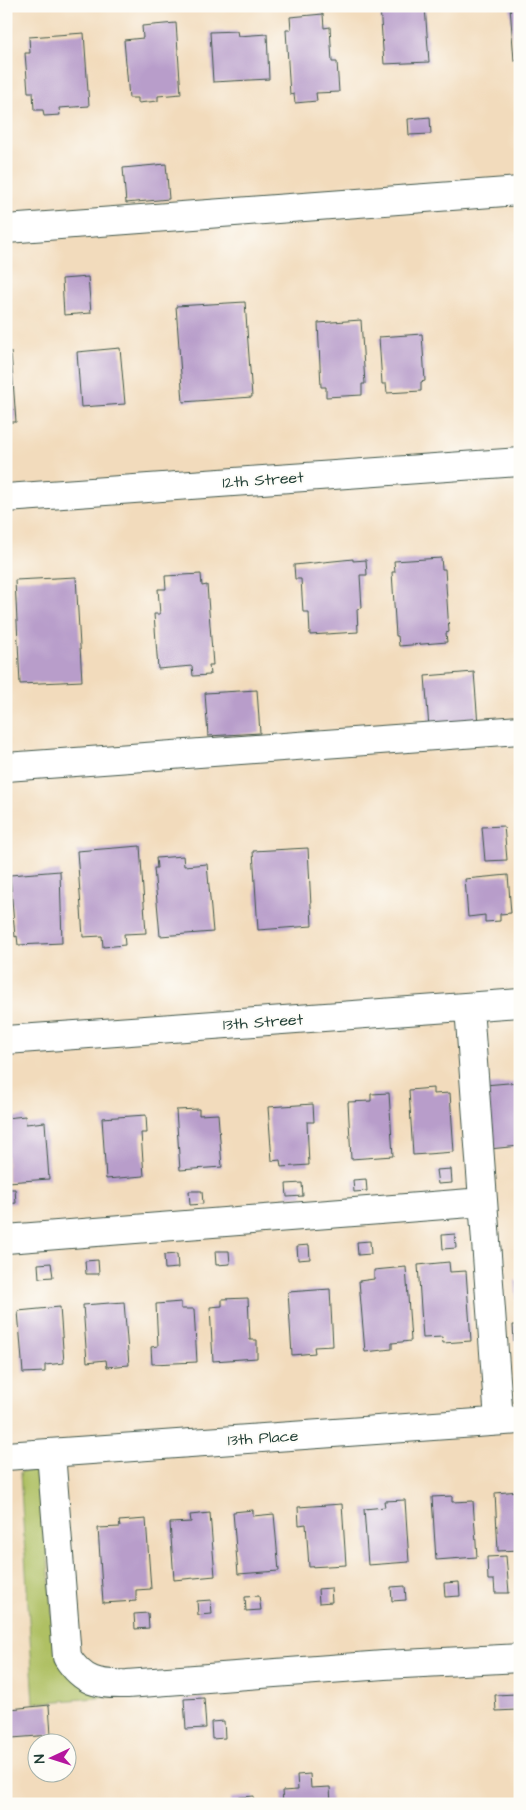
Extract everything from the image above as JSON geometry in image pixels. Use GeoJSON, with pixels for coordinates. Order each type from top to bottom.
{"type":"FeatureCollection","features":[{"type":"Feature","properties":{"kind":"street"},"geometry":{"type":"LineString","coordinates":[[6,229],[520,191]]}},
{"type":"Feature","properties":{"kind":"street","name":"12th Street"},"geometry":{"type":"LineString","coordinates":[[6,498],[520,462]]}},
{"type":"Feature","properties":{"kind":"street"},"geometry":{"type":"LineString","coordinates":[[6,767],[520,730]]}},
{"type":"Feature","properties":{"kind":"street","name":"13th Street"},"geometry":{"type":"LineString","coordinates":[[6,1040],[520,1003]]}},
{"type":"Feature","properties":{"kind":"street"},"geometry":{"type":"LineString","coordinates":[[469,1007],[483,1202],[510,1420]]}},
{"type":"Feature","properties":{"kind":"street"},"geometry":{"type":"LineString","coordinates":[[6,1239],[483,1202]]}},
{"type":"Feature","properties":{"kind":"street","name":"13th Place"},"geometry":{"type":"LineString","coordinates":[[6,1456],[510,1420]]}},
{"type":"Feature","properties":{"kind":"street"},"geometry":{"type":"LineString","coordinates":[[51,1453],[68,1657],[77,1672],[89,1679],[105,1684],[127,1684],[384,1664],[520,1658]]}},
{"type":"Feature","properties":{"kind":"green space"},"geometry":{"type":"Polygon","coordinates":[[[38,1470],[42,1477],[54,1640],[133,1695],[34,1703],[20,1472],[38,1470]]]}},
{"type":"Feature","properties":{"kind":"building"},"geometry":{"type":"Polygon","coordinates":[[[425,6],[429,62],[384,64],[380,7],[425,6]]]}},
{"type":"Feature","properties":{"kind":"building"},"geometry":{"type":"Polygon","coordinates":[[[510,6],[520,6],[520,60],[514,61],[510,6]]]}},
{"type":"Feature","properties":{"kind":"building"},"geometry":{"type":"Polygon","coordinates":[[[323,14],[324,28],[330,27],[332,62],[337,62],[339,92],[316,93],[317,101],[295,103],[294,94],[290,95],[286,30],[291,30],[290,17],[323,14]]]}},
{"type":"Feature","properties":{"kind":"building"},"geometry":{"type":"Polygon","coordinates":[[[176,23],[181,94],[158,96],[158,101],[138,103],[138,98],[129,98],[124,40],[143,38],[142,26],[176,23]]]}},
{"type":"Feature","properties":{"kind":"building"},"geometry":{"type":"Polygon","coordinates":[[[237,31],[238,36],[267,34],[269,79],[213,82],[210,32],[237,31]]]}},
{"type":"Feature","properties":{"kind":"building"},"geometry":{"type":"Polygon","coordinates":[[[84,33],[89,106],[59,108],[60,115],[44,116],[43,110],[34,110],[33,92],[28,92],[25,53],[30,53],[29,37],[84,33]]]}},
{"type":"Feature","properties":{"kind":"building"},"geometry":{"type":"Polygon","coordinates":[[[430,117],[431,134],[409,135],[408,119],[430,117]]]}},
{"type":"Feature","properties":{"kind":"building"},"geometry":{"type":"Polygon","coordinates":[[[166,164],[169,199],[126,203],[123,168],[166,164]]]}},
{"type":"Feature","properties":{"kind":"building"},"geometry":{"type":"Polygon","coordinates":[[[88,277],[91,313],[64,315],[62,279],[88,277]]]}},
{"type":"Feature","properties":{"kind":"building"},"geometry":{"type":"Polygon","coordinates":[[[245,302],[252,397],[183,402],[176,306],[245,302]]]}},
{"type":"Feature","properties":{"kind":"building"},"geometry":{"type":"Polygon","coordinates":[[[361,320],[365,384],[362,384],[362,395],[326,397],[326,387],[321,387],[318,323],[361,320]]]}},
{"type":"Feature","properties":{"kind":"building"},"geometry":{"type":"Polygon","coordinates":[[[422,334],[425,381],[421,382],[421,391],[387,393],[386,384],[382,384],[379,337],[422,334]]]}},
{"type":"Feature","properties":{"kind":"building"},"geometry":{"type":"Polygon","coordinates":[[[6,341],[8,352],[11,352],[16,422],[6,422],[6,341]]]}},
{"type":"Feature","properties":{"kind":"building"},"geometry":{"type":"Polygon","coordinates":[[[120,348],[125,404],[81,407],[77,352],[120,348]]]}},
{"type":"Feature","properties":{"kind":"building"},"geometry":{"type":"Polygon","coordinates":[[[441,558],[442,569],[445,569],[449,632],[446,633],[447,642],[399,646],[398,636],[396,636],[392,572],[395,572],[394,561],[441,558]]]}},
{"type":"Feature","properties":{"kind":"building"},"geometry":{"type":"Polygon","coordinates":[[[353,559],[353,561],[366,560],[367,575],[360,575],[362,608],[357,609],[358,632],[310,635],[309,612],[303,612],[301,579],[295,579],[294,565],[353,559]]]}},
{"type":"Feature","properties":{"kind":"building"},"geometry":{"type":"Polygon","coordinates":[[[201,574],[202,586],[207,585],[213,665],[209,665],[210,675],[193,676],[192,666],[158,669],[154,614],[160,614],[158,589],[166,589],[165,576],[201,574]]]}},
{"type":"Feature","properties":{"kind":"building"},"geometry":{"type":"Polygon","coordinates":[[[76,577],[82,681],[20,684],[15,580],[76,577]]]}},
{"type":"Feature","properties":{"kind":"building"},"geometry":{"type":"Polygon","coordinates":[[[474,672],[478,725],[429,728],[425,676],[474,672]]]}},
{"type":"Feature","properties":{"kind":"building"},"geometry":{"type":"Polygon","coordinates":[[[257,690],[260,733],[208,736],[205,693],[257,690]]]}},
{"type":"Feature","properties":{"kind":"building"},"geometry":{"type":"Polygon","coordinates":[[[504,826],[507,860],[485,861],[482,827],[504,826]]]}},
{"type":"Feature","properties":{"kind":"building"},"geometry":{"type":"Polygon","coordinates":[[[140,846],[146,933],[124,934],[125,945],[103,947],[102,936],[83,937],[77,851],[140,846]]]}},
{"type":"Feature","properties":{"kind":"building"},"geometry":{"type":"Polygon","coordinates":[[[308,848],[312,926],[258,930],[253,851],[308,848]]]}},
{"type":"Feature","properties":{"kind":"building"},"geometry":{"type":"Polygon","coordinates":[[[183,856],[184,866],[207,864],[213,932],[160,936],[154,868],[157,868],[156,858],[183,856]]]}},
{"type":"Feature","properties":{"kind":"building"},"geometry":{"type":"Polygon","coordinates":[[[60,871],[62,943],[18,945],[17,936],[15,937],[10,875],[60,871]]]}},
{"type":"Feature","properties":{"kind":"building"},"geometry":{"type":"Polygon","coordinates":[[[508,875],[511,913],[500,914],[500,921],[485,922],[485,915],[468,917],[465,879],[508,875]]]}},
{"type":"Feature","properties":{"kind":"building"},"geometry":{"type":"Polygon","coordinates":[[[520,1082],[520,1146],[489,1149],[485,1085],[520,1082]]]}},
{"type":"Feature","properties":{"kind":"building"},"geometry":{"type":"Polygon","coordinates":[[[433,1088],[433,1094],[450,1093],[454,1152],[413,1155],[409,1090],[433,1088]]]}},
{"type":"Feature","properties":{"kind":"building"},"geometry":{"type":"Polygon","coordinates":[[[389,1093],[393,1156],[351,1159],[348,1102],[371,1101],[371,1094],[389,1093]]]}},
{"type":"Feature","properties":{"kind":"building"},"geometry":{"type":"Polygon","coordinates":[[[313,1104],[314,1122],[307,1122],[309,1165],[281,1167],[280,1160],[272,1161],[268,1107],[313,1104]]]}},
{"type":"Feature","properties":{"kind":"building"},"geometry":{"type":"Polygon","coordinates":[[[199,1109],[199,1115],[218,1114],[222,1167],[180,1170],[176,1110],[199,1109]]]}},
{"type":"Feature","properties":{"kind":"building"},"geometry":{"type":"Polygon","coordinates":[[[146,1115],[147,1133],[141,1133],[144,1176],[106,1179],[102,1118],[146,1115]]]}},
{"type":"Feature","properties":{"kind":"building"},"geometry":{"type":"Polygon","coordinates":[[[25,1116],[26,1124],[45,1122],[49,1179],[8,1182],[6,1118],[25,1116]]]}},
{"type":"Feature","properties":{"kind":"building"},"geometry":{"type":"Polygon","coordinates":[[[451,1169],[452,1183],[438,1184],[436,1170],[451,1169]]]}},
{"type":"Feature","properties":{"kind":"building"},"geometry":{"type":"Polygon","coordinates":[[[366,1179],[367,1191],[354,1192],[353,1180],[366,1179]]]}},
{"type":"Feature","properties":{"kind":"building"},"geometry":{"type":"Polygon","coordinates":[[[302,1183],[303,1196],[287,1197],[286,1184],[302,1183]]]}},
{"type":"Feature","properties":{"kind":"building"},"geometry":{"type":"Polygon","coordinates":[[[6,1189],[15,1189],[16,1203],[6,1204],[6,1189]]]}},
{"type":"Feature","properties":{"kind":"building"},"geometry":{"type":"Polygon","coordinates":[[[189,1191],[202,1191],[203,1204],[190,1205],[189,1191]]]}},
{"type":"Feature","properties":{"kind":"building"},"geometry":{"type":"Polygon","coordinates":[[[455,1234],[456,1248],[443,1249],[442,1235],[455,1234]]]}},
{"type":"Feature","properties":{"kind":"building"},"geometry":{"type":"Polygon","coordinates":[[[370,1241],[371,1254],[358,1255],[357,1242],[370,1241]]]}},
{"type":"Feature","properties":{"kind":"building"},"geometry":{"type":"Polygon","coordinates":[[[309,1245],[310,1259],[298,1260],[297,1246],[309,1245]]]}},
{"type":"Feature","properties":{"kind":"building"},"geometry":{"type":"Polygon","coordinates":[[[215,1251],[229,1251],[230,1264],[216,1265],[215,1251]]]}},
{"type":"Feature","properties":{"kind":"building"},"geometry":{"type":"Polygon","coordinates":[[[177,1254],[178,1268],[165,1269],[164,1255],[177,1254]]]}},
{"type":"Feature","properties":{"kind":"building"},"geometry":{"type":"Polygon","coordinates":[[[98,1260],[99,1274],[86,1274],[85,1261],[98,1260]]]}},
{"type":"Feature","properties":{"kind":"building"},"geometry":{"type":"Polygon","coordinates":[[[449,1262],[450,1272],[466,1271],[471,1341],[443,1343],[442,1337],[423,1338],[418,1265],[449,1262]]]}},
{"type":"Feature","properties":{"kind":"building"},"geometry":{"type":"Polygon","coordinates":[[[51,1263],[53,1277],[39,1278],[38,1264],[51,1263]]]}},
{"type":"Feature","properties":{"kind":"building"},"geometry":{"type":"Polygon","coordinates":[[[406,1267],[411,1341],[392,1343],[392,1349],[365,1352],[359,1281],[374,1279],[374,1270],[406,1267]]]}},
{"type":"Feature","properties":{"kind":"building"},"geometry":{"type":"Polygon","coordinates":[[[515,1280],[520,1280],[520,1341],[514,1341],[513,1325],[518,1325],[515,1280]]]}},
{"type":"Feature","properties":{"kind":"building"},"geometry":{"type":"Polygon","coordinates":[[[330,1289],[333,1346],[314,1347],[315,1353],[292,1355],[288,1292],[330,1289]]]}},
{"type":"Feature","properties":{"kind":"building"},"geometry":{"type":"Polygon","coordinates":[[[248,1298],[250,1340],[257,1340],[257,1358],[213,1361],[210,1307],[222,1306],[222,1299],[248,1298]]]}},
{"type":"Feature","properties":{"kind":"building"},"geometry":{"type":"Polygon","coordinates":[[[124,1302],[129,1365],[107,1367],[106,1360],[87,1362],[83,1305],[124,1302]]]}},
{"type":"Feature","properties":{"kind":"building"},"geometry":{"type":"Polygon","coordinates":[[[181,1302],[181,1309],[194,1309],[197,1362],[152,1364],[151,1347],[158,1346],[156,1304],[181,1302]]]}},
{"type":"Feature","properties":{"kind":"building"},"geometry":{"type":"Polygon","coordinates":[[[60,1307],[64,1363],[45,1365],[45,1372],[23,1373],[18,1311],[60,1307]]]}},
{"type":"Feature","properties":{"kind":"building"},"geometry":{"type":"Polygon","coordinates":[[[520,1491],[520,1550],[498,1551],[495,1493],[520,1491]]]}},
{"type":"Feature","properties":{"kind":"building"},"geometry":{"type":"Polygon","coordinates":[[[452,1496],[452,1502],[473,1501],[477,1557],[436,1560],[432,1497],[452,1496]]]}},
{"type":"Feature","properties":{"kind":"building"},"geometry":{"type":"Polygon","coordinates":[[[405,1500],[409,1562],[368,1565],[364,1509],[385,1507],[384,1501],[405,1500]]]}},
{"type":"Feature","properties":{"kind":"building"},"geometry":{"type":"Polygon","coordinates":[[[342,1504],[346,1565],[309,1567],[306,1524],[299,1525],[298,1507],[342,1504]]]}},
{"type":"Feature","properties":{"kind":"building"},"geometry":{"type":"Polygon","coordinates":[[[253,1510],[253,1516],[274,1514],[279,1571],[238,1574],[233,1512],[253,1510]]]}},
{"type":"Feature","properties":{"kind":"building"},"geometry":{"type":"Polygon","coordinates":[[[210,1513],[215,1576],[174,1580],[170,1523],[191,1522],[190,1515],[210,1513]]]}},
{"type":"Feature","properties":{"kind":"building"},"geometry":{"type":"Polygon","coordinates":[[[146,1519],[151,1589],[136,1590],[136,1601],[103,1603],[98,1528],[120,1527],[119,1521],[146,1519]]]}},
{"type":"Feature","properties":{"kind":"building"},"geometry":{"type":"Polygon","coordinates":[[[506,1556],[509,1593],[495,1593],[494,1580],[488,1580],[487,1557],[506,1556]]]}},
{"type":"Feature","properties":{"kind":"building"},"geometry":{"type":"Polygon","coordinates":[[[459,1582],[460,1596],[445,1597],[444,1583],[459,1582]]]}},
{"type":"Feature","properties":{"kind":"building"},"geometry":{"type":"Polygon","coordinates":[[[405,1586],[406,1600],[392,1601],[391,1587],[405,1586]]]}},
{"type":"Feature","properties":{"kind":"building"},"geometry":{"type":"Polygon","coordinates":[[[331,1588],[332,1602],[319,1603],[318,1589],[331,1588]]]}},
{"type":"Feature","properties":{"kind":"building"},"geometry":{"type":"Polygon","coordinates":[[[259,1596],[261,1610],[246,1611],[245,1597],[259,1596]]]}},
{"type":"Feature","properties":{"kind":"building"},"geometry":{"type":"Polygon","coordinates":[[[211,1600],[212,1614],[198,1615],[197,1601],[211,1600]]]}},
{"type":"Feature","properties":{"kind":"building"},"geometry":{"type":"Polygon","coordinates":[[[148,1613],[149,1628],[135,1629],[134,1614],[148,1613]]]}},
{"type":"Feature","properties":{"kind":"building"},"geometry":{"type":"Polygon","coordinates":[[[516,1694],[517,1710],[496,1711],[495,1695],[516,1694]]]}},
{"type":"Feature","properties":{"kind":"building"},"geometry":{"type":"Polygon","coordinates":[[[204,1698],[206,1728],[186,1729],[184,1699],[204,1698]]]}},
{"type":"Feature","properties":{"kind":"building"},"geometry":{"type":"Polygon","coordinates":[[[49,1705],[51,1732],[28,1732],[28,1737],[12,1738],[10,1709],[49,1705]]]}},
{"type":"Feature","properties":{"kind":"building"},"geometry":{"type":"Polygon","coordinates":[[[224,1721],[225,1738],[212,1739],[211,1722],[224,1721]]]}},
{"type":"Feature","properties":{"kind":"building"},"geometry":{"type":"Polygon","coordinates":[[[310,1774],[311,1788],[330,1787],[331,1804],[283,1804],[282,1791],[298,1790],[297,1775],[310,1774]]]}},
{"type":"Feature","properties":{"kind":"building"},"geometry":{"type":"Polygon","coordinates":[[[254,1796],[254,1804],[231,1804],[231,1798],[254,1796]]]}}]}
